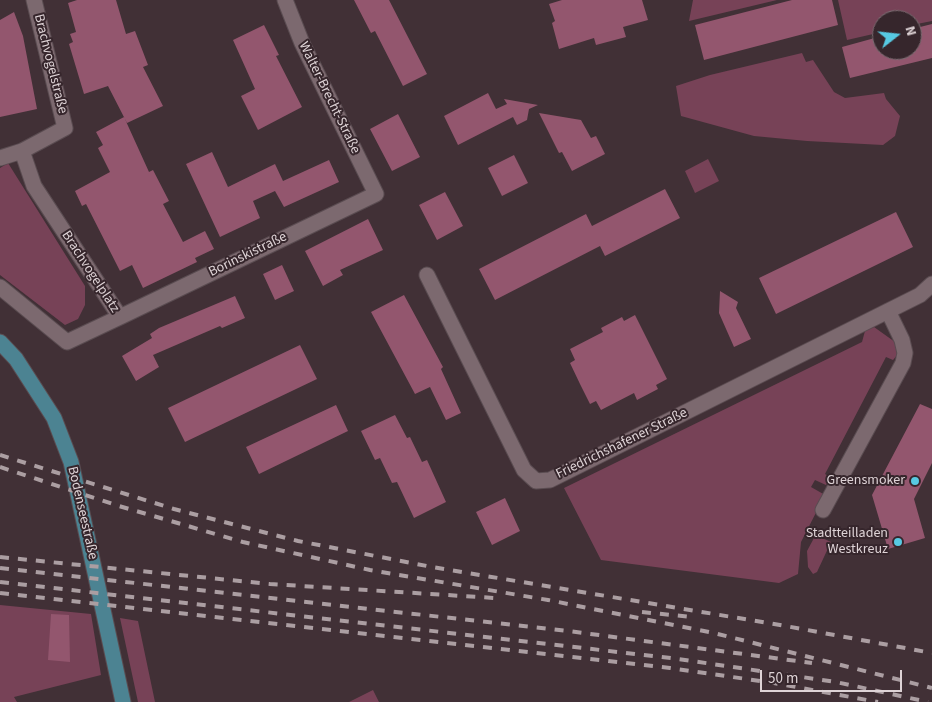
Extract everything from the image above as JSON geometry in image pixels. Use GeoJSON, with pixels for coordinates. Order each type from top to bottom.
{"type":"FeatureCollection","features":[{"type":"Feature","properties":{"kind":"main road","name":"Bodenseestraße"},"geometry":{"type":"LineString","coordinates":[[0,342],[16,359],[50,410],[71,462],[122,702]]}},
{"type":"Feature","properties":{"kind":"street","name":"Brachvogelstraße"},"geometry":{"type":"LineString","coordinates":[[22,151],[65,128],[34,0]]}},
{"type":"Feature","properties":{"kind":"street","name":"Walter-Brecht-Straße"},"geometry":{"type":"LineString","coordinates":[[284,0],[302,43],[376,194]]}},
{"type":"Feature","properties":{"kind":"street"},"geometry":{"type":"LineString","coordinates":[[0,158],[22,151]]}},
{"type":"Feature","properties":{"kind":"street","name":"Brachvogelplatz"},"geometry":{"type":"LineString","coordinates":[[0,287],[67,342],[120,317],[34,186],[22,151]]}},
{"type":"Feature","properties":{"kind":"street","name":"Borinskistraße"},"geometry":{"type":"LineString","coordinates":[[120,317],[376,194]]}},
{"type":"Feature","properties":{"kind":"street","name":"Friedrichshafener Straße"},"geometry":{"type":"LineString","coordinates":[[426,276],[524,470],[536,481],[550,480],[920,295],[932,284]]}},
{"type":"Feature","properties":{"kind":"street"},"geometry":{"type":"LineString","coordinates":[[823,510],[903,363],[905,352],[902,340],[888,311]]}},
{"type":"Feature","properties":{"kind":"shaded area"},"geometry":{"type":"Polygon","coordinates":[[[693,0],[777,0],[689,21],[693,0]]]}},
{"type":"Feature","properties":{"kind":"shaded area"},"geometry":{"type":"Polygon","coordinates":[[[838,0],[932,0],[932,21],[922,23],[922,10],[872,10],[872,34],[847,40],[838,0]]]}},
{"type":"Feature","properties":{"kind":"shaded area"},"geometry":{"type":"Polygon","coordinates":[[[802,53],[806,62],[813,60],[834,92],[845,98],[884,93],[886,99],[900,116],[895,136],[883,145],[807,141],[754,136],[681,116],[676,86],[710,75],[802,53]]]}},
{"type":"Feature","properties":{"kind":"shaded area"},"geometry":{"type":"Polygon","coordinates":[[[708,159],[719,181],[695,193],[685,171],[708,159]]]}},
{"type":"Feature","properties":{"kind":"shaded area"},"geometry":{"type":"Polygon","coordinates":[[[8,163],[85,286],[85,305],[78,319],[65,325],[0,275],[0,168],[8,163]]]}},
{"type":"Feature","properties":{"kind":"shaded area"},"geometry":{"type":"Polygon","coordinates":[[[874,327],[895,342],[898,354],[893,360],[886,357],[825,474],[830,477],[826,485],[815,480],[811,487],[825,495],[801,542],[798,574],[779,583],[601,560],[564,488],[862,342],[865,331],[874,327]]]}},
{"type":"Feature","properties":{"kind":"shaded area"},"geometry":{"type":"Polygon","coordinates":[[[814,538],[822,538],[831,542],[817,572],[813,574],[808,567],[807,551],[814,538]]]}},
{"type":"Feature","properties":{"kind":"shaded area"},"geometry":{"type":"Polygon","coordinates":[[[0,605],[91,614],[101,675],[14,697],[17,702],[0,702],[0,605]]]}},
{"type":"Feature","properties":{"kind":"shaded area"},"geometry":{"type":"Polygon","coordinates":[[[120,618],[138,621],[155,702],[138,702],[120,618]]]}},
{"type":"Feature","properties":{"kind":"shaded area"},"geometry":{"type":"Polygon","coordinates":[[[373,690],[379,702],[349,702],[373,690]]]}},
{"type":"Feature","properties":{"kind":"building"},"geometry":{"type":"Polygon","coordinates":[[[77,0],[116,0],[126,34],[135,31],[148,65],[143,67],[163,106],[127,123],[108,86],[84,94],[69,44],[73,42],[70,34],[76,32],[68,3],[77,0]]]}},
{"type":"Feature","properties":{"kind":"building"},"geometry":{"type":"Polygon","coordinates":[[[354,0],[389,0],[427,74],[403,86],[375,31],[371,33],[354,0]]]}},
{"type":"Feature","properties":{"kind":"building"},"geometry":{"type":"Polygon","coordinates":[[[562,0],[642,0],[648,20],[623,27],[626,37],[596,45],[594,38],[559,49],[552,23],[555,21],[549,4],[562,0]]]}},
{"type":"Feature","properties":{"kind":"building"},"geometry":{"type":"Polygon","coordinates":[[[792,0],[832,0],[838,25],[704,60],[695,25],[792,0]]]}},
{"type":"Feature","properties":{"kind":"building"},"geometry":{"type":"Polygon","coordinates":[[[14,12],[23,36],[37,109],[0,117],[0,20],[14,12]]]}},
{"type":"Feature","properties":{"kind":"building"},"geometry":{"type":"Polygon","coordinates":[[[932,24],[932,58],[850,78],[842,47],[872,39],[872,60],[922,60],[922,26],[932,24]]]}},
{"type":"Feature","properties":{"kind":"building"},"geometry":{"type":"Polygon","coordinates":[[[264,25],[279,55],[276,56],[302,107],[258,130],[241,96],[255,89],[233,40],[264,25]]]}},
{"type":"Feature","properties":{"kind":"building"},"geometry":{"type":"Polygon","coordinates":[[[488,93],[496,109],[507,104],[504,99],[538,105],[529,109],[527,120],[517,125],[513,117],[458,145],[444,116],[488,93]]]}},
{"type":"Feature","properties":{"kind":"building"},"geometry":{"type":"Polygon","coordinates":[[[539,113],[581,120],[591,138],[596,136],[605,154],[572,171],[562,152],[559,153],[539,113]]]}},
{"type":"Feature","properties":{"kind":"building"},"geometry":{"type":"Polygon","coordinates":[[[398,114],[420,157],[392,171],[370,129],[398,114]]]}},
{"type":"Feature","properties":{"kind":"building"},"geometry":{"type":"Polygon","coordinates":[[[124,117],[149,172],[153,170],[169,201],[163,204],[183,242],[205,231],[214,249],[195,258],[197,262],[143,288],[132,265],[120,271],[86,204],[82,206],[75,191],[110,172],[98,148],[103,145],[96,132],[124,117]]]}},
{"type":"Feature","properties":{"kind":"building"},"geometry":{"type":"Polygon","coordinates":[[[212,152],[228,187],[275,164],[283,181],[329,160],[339,182],[284,207],[275,191],[253,201],[260,218],[220,237],[186,164],[212,152]]]}},
{"type":"Feature","properties":{"kind":"building"},"geometry":{"type":"Polygon","coordinates":[[[514,155],[528,183],[502,196],[488,168],[514,155]]]}},
{"type":"Feature","properties":{"kind":"building"},"geometry":{"type":"Polygon","coordinates":[[[665,189],[680,218],[605,256],[600,246],[495,300],[479,269],[586,214],[592,226],[665,189]]]}},
{"type":"Feature","properties":{"kind":"building"},"geometry":{"type":"Polygon","coordinates":[[[445,192],[463,226],[437,240],[419,205],[445,192]]]}},
{"type":"Feature","properties":{"kind":"building"},"geometry":{"type":"Polygon","coordinates":[[[896,212],[913,247],[776,314],[759,278],[896,212]]]}},
{"type":"Feature","properties":{"kind":"building"},"geometry":{"type":"Polygon","coordinates":[[[368,219],[383,250],[340,270],[343,275],[323,286],[305,251],[368,219]]]}},
{"type":"Feature","properties":{"kind":"building"},"geometry":{"type":"Polygon","coordinates":[[[282,265],[294,291],[275,300],[263,274],[282,265]]]}},
{"type":"Feature","properties":{"kind":"building"},"geometry":{"type":"Polygon","coordinates":[[[720,291],[738,302],[736,308],[751,339],[734,347],[719,313],[720,291]]]}},
{"type":"Feature","properties":{"kind":"building"},"geometry":{"type":"Polygon","coordinates":[[[404,295],[443,367],[441,369],[461,413],[446,420],[430,387],[415,394],[371,312],[404,295]]]}},
{"type":"Feature","properties":{"kind":"building"},"geometry":{"type":"Polygon","coordinates":[[[235,296],[245,318],[222,328],[220,326],[153,355],[159,367],[136,381],[122,356],[152,338],[150,334],[159,328],[235,296]]]}},
{"type":"Feature","properties":{"kind":"building"},"geometry":{"type":"Polygon","coordinates":[[[635,315],[667,379],[656,385],[658,389],[637,400],[634,393],[601,410],[596,401],[590,404],[570,363],[575,360],[570,349],[603,332],[601,328],[622,317],[624,321],[635,315]]]}},
{"type":"Feature","properties":{"kind":"building"},"geometry":{"type":"Polygon","coordinates":[[[300,345],[317,379],[185,442],[168,408],[300,345]]]}},
{"type":"Feature","properties":{"kind":"building"},"geometry":{"type":"Polygon","coordinates":[[[920,404],[932,409],[932,463],[914,499],[925,538],[888,549],[872,495],[920,404]]]}},
{"type":"Feature","properties":{"kind":"building"},"geometry":{"type":"Polygon","coordinates":[[[336,405],[348,431],[259,474],[246,447],[336,405]]]}},
{"type":"Feature","properties":{"kind":"building"},"geometry":{"type":"Polygon","coordinates":[[[395,415],[407,438],[410,437],[422,462],[427,460],[446,502],[414,518],[397,482],[392,483],[380,458],[375,460],[361,431],[395,415]]]}},
{"type":"Feature","properties":{"kind":"building"},"geometry":{"type":"Polygon","coordinates":[[[505,498],[520,531],[492,545],[476,512],[505,498]]]}},
{"type":"Feature","properties":{"kind":"building"},"geometry":{"type":"Polygon","coordinates":[[[51,614],[69,615],[70,662],[48,660],[51,614]]]}},
{"type":"Feature","properties":{"kind":"railway"},"geometry":{"type":"LineString","coordinates":[[0,455],[174,509],[298,541],[432,567],[780,625],[932,653]]}},
{"type":"Feature","properties":{"kind":"railway"},"geometry":{"type":"LineString","coordinates":[[0,467],[119,506],[243,542],[370,570],[548,600],[714,633],[932,688]]}},
{"type":"Feature","properties":{"kind":"railway"},"geometry":{"type":"LineString","coordinates":[[0,557],[270,584],[495,598]]}},
{"type":"Feature","properties":{"kind":"railway"},"geometry":{"type":"LineString","coordinates":[[0,568],[568,631],[812,663]]}},
{"type":"Feature","properties":{"kind":"railway"},"geometry":{"type":"LineString","coordinates":[[0,582],[671,658],[836,682],[928,702]]}},
{"type":"Feature","properties":{"kind":"railway"},"geometry":{"type":"LineString","coordinates":[[0,593],[670,668],[774,683],[878,702]]}},
{"type":"Feature","properties":{"kind":"railway"},"geometry":{"type":"LineString","coordinates":[[642,612],[692,617]]}},
{"type":"Feature","properties":{"kind":"place","name":"Greensmoker"},"geometry":{"type":"Point","coordinates":[915,481]}},
{"type":"Feature","properties":{"kind":"place","name":"Stadtteilladen Westkreuz"},"geometry":{"type":"Point","coordinates":[898,542]}}]}
